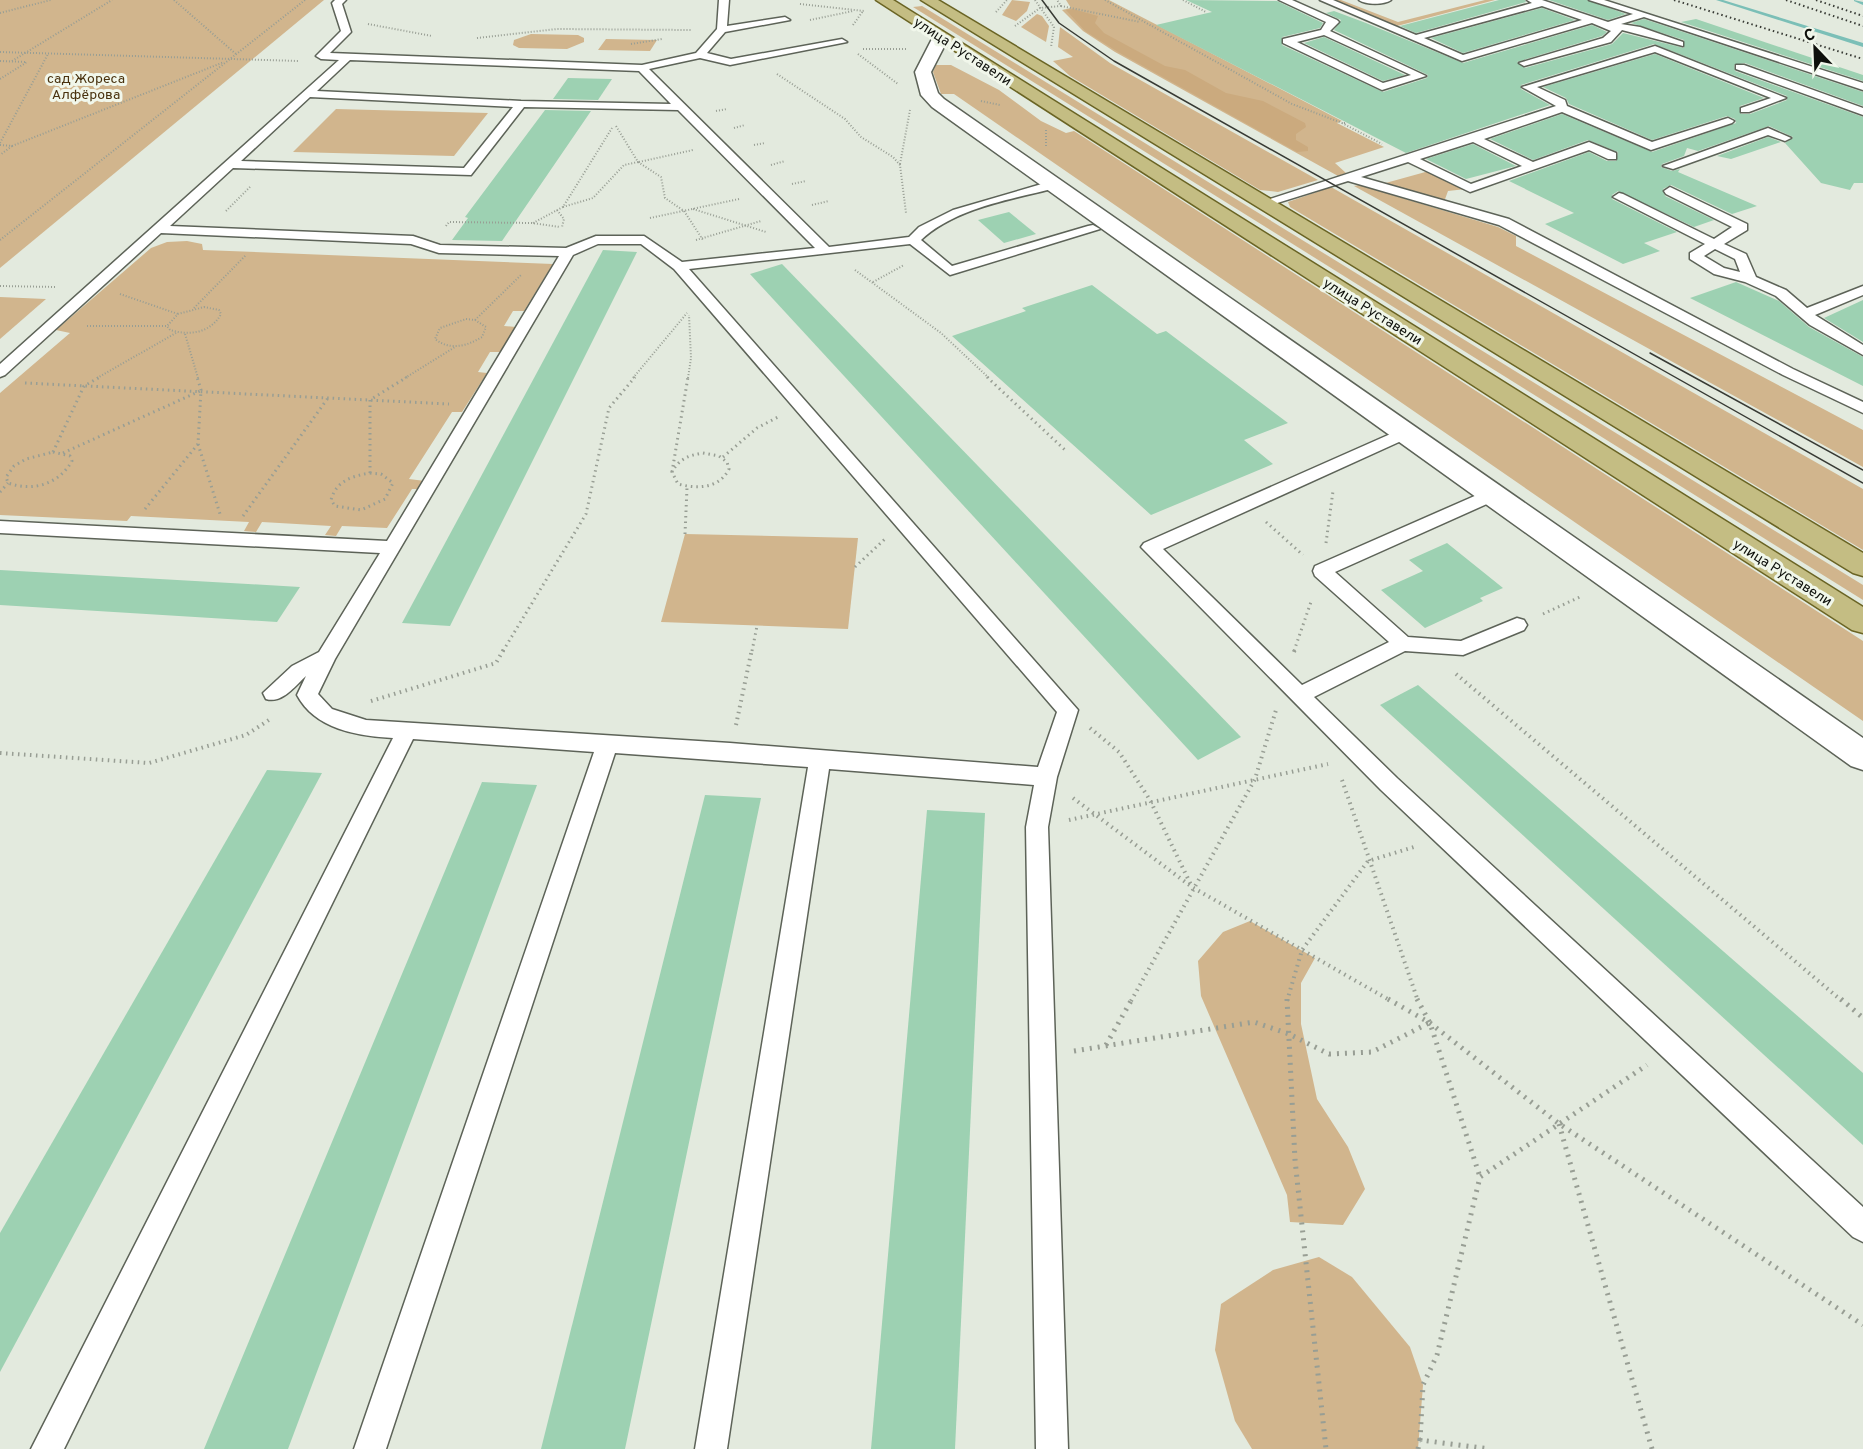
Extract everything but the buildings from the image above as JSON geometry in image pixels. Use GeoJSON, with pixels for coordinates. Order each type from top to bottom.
{"type":"FeatureCollection","features":[{"type":"Feature","properties":{"kind":"main road","name":"улица Руставели"},"geometry":{"type":"LineString","coordinates":[[884,0],[1863,622]]}},
{"type":"Feature","properties":{"kind":"main road","name":"улица Руставели"},"geometry":{"type":"LineString","coordinates":[[928,0],[1863,566]]}},
{"type":"Feature","properties":{"kind":"street"},"geometry":{"type":"LineString","coordinates":[[941,38],[922,72],[930,95],[1052,185],[1863,756]]}},
{"type":"Feature","properties":{"kind":"lane"},"geometry":{"type":"LineString","coordinates":[[340,0],[337,3],[346,32],[321,56],[344,61],[642,68],[700,55],[717,57],[730,62],[842,42]]}},
{"type":"Feature","properties":{"kind":"lane"},"geometry":{"type":"LineString","coordinates":[[700,55],[722,30],[724,0]]}},
{"type":"Feature","properties":{"kind":"lane"},"geometry":{"type":"LineString","coordinates":[[1284,0],[1334,22],[1328,25],[1325,32]]}},
{"type":"Feature","properties":{"kind":"lane"},"geometry":{"type":"LineString","coordinates":[[1325,0],[1462,58],[1592,20]]}},
{"type":"Feature","properties":{"kind":"lane"},"geometry":{"type":"LineString","coordinates":[[1364,0],[1386,0]]}},
{"type":"Feature","properties":{"kind":"lane"},"geometry":{"type":"LineString","coordinates":[[1594,0],[1644,14],[1863,87]]}},
{"type":"Feature","properties":{"kind":"lane"},"geometry":{"type":"LineString","coordinates":[[1415,38],[1537,2],[1617,30],[1607,40],[1524,63]]}},
{"type":"Feature","properties":{"kind":"lane"},"geometry":{"type":"LineString","coordinates":[[1607,25],[1644,14]]}},
{"type":"Feature","properties":{"kind":"lane"},"geometry":{"type":"LineString","coordinates":[[722,30],[784,20]]}},
{"type":"Feature","properties":{"kind":"lane"},"geometry":{"type":"LineString","coordinates":[[1607,25],[1637,29],[1694,50]]}},
{"type":"Feature","properties":{"kind":"lane"},"geometry":{"type":"LineString","coordinates":[[1325,32],[1421,76],[1382,87],[1287,41],[1325,32]]}},
{"type":"Feature","properties":{"kind":"lane"},"geometry":{"type":"LineString","coordinates":[[1562,108],[1561,102],[1527,87],[1655,49],[1781,98],[1745,110]]}},
{"type":"Feature","properties":{"kind":"lane"},"geometry":{"type":"LineString","coordinates":[[0,372],[344,61]]}},
{"type":"Feature","properties":{"kind":"lane"},"geometry":{"type":"LineString","coordinates":[[1726,62],[1863,112]]}},
{"type":"Feature","properties":{"kind":"lane"},"geometry":{"type":"LineString","coordinates":[[642,68],[826,251]]}},
{"type":"Feature","properties":{"kind":"lane"},"geometry":{"type":"LineString","coordinates":[[308,94],[458,99],[521,104],[680,107]]}},
{"type":"Feature","properties":{"kind":"lane"},"geometry":{"type":"LineString","coordinates":[[232,164],[467,172],[521,104]]}},
{"type":"Feature","properties":{"kind":"lane"},"geometry":{"type":"LineString","coordinates":[[1264,203],[1474,138],[1562,108],[1683,161]]}},
{"type":"Feature","properties":{"kind":"lane"},"geometry":{"type":"LineString","coordinates":[[1651,146],[1728,121]]}},
{"type":"Feature","properties":{"kind":"lane"},"geometry":{"type":"LineString","coordinates":[[1670,166],[1768,130],[1785,138]]}},
{"type":"Feature","properties":{"kind":"lane"},"geometry":{"type":"LineString","coordinates":[[1688,134],[1721,147]]}},
{"type":"Feature","properties":{"kind":"lane"},"geometry":{"type":"LineString","coordinates":[[1474,138],[1532,166]]}},
{"type":"Feature","properties":{"kind":"lane"},"geometry":{"type":"LineString","coordinates":[[1409,158],[1470,188],[1589,146],[1612,156]]}},
{"type":"Feature","properties":{"kind":"lane"},"geometry":{"type":"LineString","coordinates":[[290,166],[304,152]]}},
{"type":"Feature","properties":{"kind":"lane"},"geometry":{"type":"LineString","coordinates":[[1347,177],[1504,222],[1863,408]]}},
{"type":"Feature","properties":{"kind":"lane"},"geometry":{"type":"LineString","coordinates":[[679,266],[913,240],[922,229],[951,215],[1052,185]]}},
{"type":"Feature","properties":{"kind":"lane"},"geometry":{"type":"LineString","coordinates":[[1670,191],[1742,227],[1695,256],[1719,271],[1750,279],[1781,293],[1803,313],[1863,351]]}},
{"type":"Feature","properties":{"kind":"lane"},"geometry":{"type":"LineString","coordinates":[[1619,197],[1741,257],[1750,279]]}},
{"type":"Feature","properties":{"kind":"lane"},"geometry":{"type":"LineString","coordinates":[[160,229],[413,240],[439,249],[568,252],[596,240],[644,240],[679,266],[1068,710],[1046,777],[1037,827],[1041,1057],[1053,1449]]}},
{"type":"Feature","properties":{"kind":"lane"},"geometry":{"type":"LineString","coordinates":[[913,240],[950,271],[1093,229]]}},
{"type":"Feature","properties":{"kind":"lane"},"geometry":{"type":"LineString","coordinates":[[568,252],[326,657],[307,695],[325,715],[366,728],[730,752],[1046,777]]}},
{"type":"Feature","properties":{"kind":"lane"},"geometry":{"type":"LineString","coordinates":[[1803,313],[1818,310],[1863,290]]}},
{"type":"Feature","properties":{"kind":"lane"},"geometry":{"type":"LineString","coordinates":[[1404,433],[1150,547],[1291,688],[1347,757],[1446,837],[1863,1227]]}},
{"type":"Feature","properties":{"kind":"lane"},"geometry":{"type":"LineString","coordinates":[[1413,645],[1322,571],[1492,495]]}},
{"type":"Feature","properties":{"kind":"lane"},"geometry":{"type":"LineString","coordinates":[[0,527],[393,547]]}},
{"type":"Feature","properties":{"kind":"lane"},"geometry":{"type":"LineString","coordinates":[[1291,688],[1413,645],[1463,648],[1517,625]]}},
{"type":"Feature","properties":{"kind":"lane"},"geometry":{"type":"LineString","coordinates":[[273,693],[298,671],[326,657]]}},
{"type":"Feature","properties":{"kind":"lane"},"geometry":{"type":"LineString","coordinates":[[47,1449],[406,731]]}},
{"type":"Feature","properties":{"kind":"lane"},"geometry":{"type":"LineString","coordinates":[[370,1449],[607,745]]}},
{"type":"Feature","properties":{"kind":"lane"},"geometry":{"type":"LineString","coordinates":[[711,1449],[820,759]]}},
{"type":"Feature","properties":{"kind":"path"},"geometry":{"type":"LineString","coordinates":[[0,13],[51,0]]}},
{"type":"Feature","properties":{"kind":"path"},"geometry":{"type":"LineString","coordinates":[[12,61],[112,0]]}},
{"type":"Feature","properties":{"kind":"path"},"geometry":{"type":"LineString","coordinates":[[174,0],[236,54]]}},
{"type":"Feature","properties":{"kind":"path"},"geometry":{"type":"LineString","coordinates":[[0,240],[305,0]]}},
{"type":"Feature","properties":{"kind":"path"},"geometry":{"type":"LineString","coordinates":[[989,15],[999,10],[1007,0]]}},
{"type":"Feature","properties":{"kind":"path"},"geometry":{"type":"LineString","coordinates":[[1035,0],[1054,27],[1052,46],[1049,50]]}},
{"type":"Feature","properties":{"kind":"path"},"geometry":{"type":"LineString","coordinates":[[1057,0],[1061,6]]}},
{"type":"Feature","properties":{"kind":"path"},"geometry":{"type":"LineString","coordinates":[[1105,0],[1293,104],[1343,123],[1409,158]]}},
{"type":"Feature","properties":{"kind":"path"},"geometry":{"type":"LineString","coordinates":[[1183,0],[1206,12]]}},
{"type":"Feature","properties":{"kind":"path"},"geometry":{"type":"LineString","coordinates":[[1012,27],[1040,8],[1061,6],[1146,23]]}},
{"type":"Feature","properties":{"kind":"path"},"geometry":{"type":"LineString","coordinates":[[810,20],[857,10]]}},
{"type":"Feature","properties":{"kind":"path"},"geometry":{"type":"LineString","coordinates":[[469,39],[511,31],[722,30]]}},
{"type":"Feature","properties":{"kind":"path"},"geometry":{"type":"LineString","coordinates":[[862,48],[908,49]]}},
{"type":"Feature","properties":{"kind":"path"},"geometry":{"type":"LineString","coordinates":[[0,53],[344,61]]}},
{"type":"Feature","properties":{"kind":"path"},"geometry":{"type":"LineString","coordinates":[[12,146],[0,144],[48,53]]}},
{"type":"Feature","properties":{"kind":"path"},"geometry":{"type":"LineString","coordinates":[[0,155],[12,146],[230,59]]}},
{"type":"Feature","properties":{"kind":"path"},"geometry":{"type":"LineString","coordinates":[[0,61],[27,62],[0,79]]}},
{"type":"Feature","properties":{"kind":"path"},"geometry":{"type":"LineString","coordinates":[[730,62],[771,71],[799,87],[845,119],[856,133],[893,157],[900,165]]}},
{"type":"Feature","properties":{"kind":"path"},"geometry":{"type":"LineString","coordinates":[[973,100],[1007,106]]}},
{"type":"Feature","properties":{"kind":"path"},"geometry":{"type":"LineString","coordinates":[[911,107],[900,165],[907,223],[913,240]]}},
{"type":"Feature","properties":{"kind":"path"},"geometry":{"type":"LineString","coordinates":[[563,207],[615,124],[638,162],[661,177],[665,198],[684,211],[718,262]]}},
{"type":"Feature","properties":{"kind":"path"},"geometry":{"type":"LineString","coordinates":[[1046,128],[1046,151]]}},
{"type":"Feature","properties":{"kind":"path"},"geometry":{"type":"LineString","coordinates":[[532,223],[563,207],[593,198],[624,165],[717,145]]}},
{"type":"Feature","properties":{"kind":"path"},"geometry":{"type":"LineString","coordinates":[[225,212],[256,181]]}},
{"type":"Feature","properties":{"kind":"path"},"geometry":{"type":"LineString","coordinates":[[650,218],[766,193]]}},
{"type":"Feature","properties":{"kind":"path"},"geometry":{"type":"LineString","coordinates":[[693,209],[775,235]]}},
{"type":"Feature","properties":{"kind":"path"},"geometry":{"type":"LineString","coordinates":[[557,210],[564,219],[562,227]]}},
{"type":"Feature","properties":{"kind":"path"},"geometry":{"type":"LineString","coordinates":[[658,251],[787,213]]}},
{"type":"Feature","properties":{"kind":"path"},"geometry":{"type":"LineString","coordinates":[[443,230],[449,222],[532,223],[593,231],[596,240]]}},
{"type":"Feature","properties":{"kind":"path"},"geometry":{"type":"LineString","coordinates":[[194,308],[267,234]]}},
{"type":"Feature","properties":{"kind":"path"},"geometry":{"type":"LineString","coordinates":[[475,320],[546,251]]}},
{"type":"Feature","properties":{"kind":"path"},"geometry":{"type":"LineString","coordinates":[[826,251],[873,282],[941,333],[1066,451]]}},
{"type":"Feature","properties":{"kind":"path"},"geometry":{"type":"LineString","coordinates":[[873,282],[928,252]]}},
{"type":"Feature","properties":{"kind":"path"},"geometry":{"type":"LineString","coordinates":[[0,286],[94,289],[178,314]]}},
{"type":"Feature","properties":{"kind":"path"},"geometry":{"type":"LineString","coordinates":[[53,326],[167,326],[176,333],[185,334],[214,324],[221,314],[213,308],[194,308],[178,314],[170,320],[167,326]]}},
{"type":"Feature","properties":{"kind":"path"},"geometry":{"type":"LineString","coordinates":[[325,715],[496,663],[586,514],[609,408],[688,311],[691,358],[672,472],[678,484],[698,489],[720,483],[730,469],[723,457],[703,453],[692,454],[675,465],[672,472]]}},
{"type":"Feature","properties":{"kind":"path"},"geometry":{"type":"LineString","coordinates":[[370,400],[455,346],[475,342],[486,332],[486,327],[475,320],[456,320],[435,333],[435,339],[439,343],[455,346]]}},
{"type":"Feature","properties":{"kind":"path"},"geometry":{"type":"LineString","coordinates":[[53,452],[84,386],[176,333]]}},
{"type":"Feature","properties":{"kind":"path"},"geometry":{"type":"LineString","coordinates":[[185,334],[201,390],[198,444],[227,538]]}},
{"type":"Feature","properties":{"kind":"path"},"geometry":{"type":"LineString","coordinates":[[21,383],[201,390],[477,406]]}},
{"type":"Feature","properties":{"kind":"path"},"geometry":{"type":"LineString","coordinates":[[63,453],[201,390]]}},
{"type":"Feature","properties":{"kind":"path"},"geometry":{"type":"LineString","coordinates":[[227,538],[328,397]]}},
{"type":"Feature","properties":{"kind":"path"},"geometry":{"type":"LineString","coordinates":[[370,400],[370,473]]}},
{"type":"Feature","properties":{"kind":"path"},"geometry":{"type":"LineString","coordinates":[[723,457],[757,429],[801,405]]}},
{"type":"Feature","properties":{"kind":"path"},"geometry":{"type":"LineString","coordinates":[[125,533],[198,444]]}},
{"type":"Feature","properties":{"kind":"path"},"geometry":{"type":"LineString","coordinates":[[41,453],[63,453],[70,456],[72,461],[69,468],[51,482],[25,488],[8,483],[6,477],[17,464],[41,453]]}},
{"type":"Feature","properties":{"kind":"path"},"geometry":{"type":"LineString","coordinates":[[370,473],[381,474],[393,483],[387,498],[378,504],[354,511],[335,506],[331,500],[332,493],[338,485],[358,475],[370,473]]}},
{"type":"Feature","properties":{"kind":"path"},"geometry":{"type":"LineString","coordinates":[[0,492],[8,483]]}},
{"type":"Feature","properties":{"kind":"path"},"geometry":{"type":"LineString","coordinates":[[685,534],[687,488]]}},
{"type":"Feature","properties":{"kind":"path"},"geometry":{"type":"LineString","coordinates":[[1245,504],[1322,571]]}},
{"type":"Feature","properties":{"kind":"path"},"geometry":{"type":"LineString","coordinates":[[855,567],[903,521]]}},
{"type":"Feature","properties":{"kind":"path"},"geometry":{"type":"LineString","coordinates":[[1517,625],[1587,594]]}},
{"type":"Feature","properties":{"kind":"path"},"geometry":{"type":"LineString","coordinates":[[730,752],[757,626]]}},
{"type":"Feature","properties":{"kind":"path"},"geometry":{"type":"LineString","coordinates":[[1413,645],[1863,1018]]}},
{"type":"Feature","properties":{"kind":"path"},"geometry":{"type":"LineString","coordinates":[[1106,1045],[1192,887],[1255,779],[1291,688]]}},
{"type":"Feature","properties":{"kind":"path"},"geometry":{"type":"LineString","coordinates":[[0,753],[149,763],[246,735],[307,695]]}},
{"type":"Feature","properties":{"kind":"path"},"geometry":{"type":"LineString","coordinates":[[1068,710],[1119,752],[1150,800],[1192,887]]}},
{"type":"Feature","properties":{"kind":"path"},"geometry":{"type":"LineString","coordinates":[[1037,827],[1347,757],[1368,861],[1413,991],[1430,1023],[1480,1177],[1437,1355],[1423,1385],[1418,1449]]}},
{"type":"Feature","properties":{"kind":"path"},"geometry":{"type":"LineString","coordinates":[[1046,777],[1192,887],[1430,1023],[1558,1123],[1863,1325]]}},
{"type":"Feature","properties":{"kind":"path"},"geometry":{"type":"LineString","coordinates":[[1326,1449],[1295,1160],[1294,1101],[1287,1000],[1302,950],[1368,861],[1446,837]]}},
{"type":"Feature","properties":{"kind":"path"},"geometry":{"type":"LineString","coordinates":[[1041,1057],[1254,1022],[1289,1034],[1329,1054],[1372,1052],[1430,1023]]}},
{"type":"Feature","properties":{"kind":"path"},"geometry":{"type":"LineString","coordinates":[[1480,1177],[1558,1123],[1673,1049]]}},
{"type":"Feature","properties":{"kind":"path"},"geometry":{"type":"LineString","coordinates":[[1558,1123],[1652,1449]]}},
{"type":"Feature","properties":{"kind":"path"},"geometry":{"type":"LineString","coordinates":[[1420,1440],[1490,1449]]}},
{"type":"Feature","properties":{"kind":"green space","name":"сад Жореса Алфёрова"},"geometry":{"type":"Polygon","coordinates":[[[0,0],[324,0],[0,268],[0,0]]]}},
{"type":"Feature","properties":{"kind":"green space"},"geometry":{"type":"Polygon","coordinates":[[[1012,0],[1030,2],[1027,11],[1016,21],[1002,15],[1012,0]]]}},
{"type":"Feature","properties":{"kind":"green space"},"geometry":{"type":"Polygon","coordinates":[[[1066,0],[1109,0],[1342,121],[1337,123],[1384,147],[1335,163],[1346,173],[1338,176],[1115,52],[1083,31],[1062,10],[1071,8],[1066,0]]]}},
{"type":"Feature","properties":{"kind":"green space"},"geometry":{"type":"Polygon","coordinates":[[[1335,0],[1341,0],[1398,22],[1485,0],[1495,0],[1397,26],[1335,0]]]}},
{"type":"Feature","properties":{"kind":"green space"},"geometry":{"type":"Polygon","coordinates":[[[922,6],[1863,585],[1863,600],[913,7],[922,6]]]}},
{"type":"Feature","properties":{"kind":"green space"},"geometry":{"type":"Polygon","coordinates":[[[1037,14],[1042,16],[1049,26],[1046,42],[1021,27],[1037,14]]]}},
{"type":"Feature","properties":{"kind":"green space"},"geometry":{"type":"Polygon","coordinates":[[[1060,27],[1110,63],[1318,180],[1278,192],[1260,190],[1070,76],[1053,61],[1073,57],[1058,47],[1060,27]]]}},
{"type":"Feature","properties":{"kind":"green space"},"geometry":{"type":"Polygon","coordinates":[[[531,34],[578,35],[584,38],[584,42],[567,49],[519,48],[513,45],[514,40],[531,34]]]}},
{"type":"Feature","properties":{"kind":"green space"},"geometry":{"type":"Polygon","coordinates":[[[606,39],[657,40],[650,51],[598,50],[606,39]]]}},
{"type":"Feature","properties":{"kind":"green space"},"geometry":{"type":"Polygon","coordinates":[[[936,65],[951,65],[999,90],[1041,121],[1066,133],[1074,131],[1863,641],[1863,721],[954,94],[941,94],[933,72],[936,65]]]}},
{"type":"Feature","properties":{"kind":"green space"},"geometry":{"type":"Polygon","coordinates":[[[336,109],[488,113],[454,156],[293,152],[336,109]]]}},
{"type":"Feature","properties":{"kind":"green space"},"geometry":{"type":"Polygon","coordinates":[[[1429,171],[1466,189],[1448,191],[1444,202],[1382,184],[1429,171]]]}},
{"type":"Feature","properties":{"kind":"green space"},"geometry":{"type":"Polygon","coordinates":[[[1359,185],[1498,227],[1516,236],[1516,246],[1863,430],[1863,467],[1354,186],[1359,185]]]}},
{"type":"Feature","properties":{"kind":"green space"},"geometry":{"type":"Polygon","coordinates":[[[1331,187],[1863,489],[1863,550],[1290,207],[1288,202],[1331,187]]]}},
{"type":"Feature","properties":{"kind":"green space"},"geometry":{"type":"Polygon","coordinates":[[[187,241],[202,244],[203,250],[553,264],[524,311],[513,311],[504,326],[516,327],[500,352],[490,352],[478,372],[487,373],[462,412],[452,412],[409,479],[425,481],[421,489],[412,489],[387,528],[342,526],[336,536],[325,535],[331,526],[262,522],[256,532],[244,531],[249,522],[131,516],[127,521],[0,515],[0,393],[70,333],[56,330],[151,248],[167,242],[187,241]]]}},
{"type":"Feature","properties":{"kind":"green space"},"geometry":{"type":"Polygon","coordinates":[[[0,297],[46,299],[0,339],[0,297]]]}},
{"type":"Feature","properties":{"kind":"green space"},"geometry":{"type":"Polygon","coordinates":[[[685,534],[858,538],[848,629],[661,622],[685,534]]]}},
{"type":"Feature","properties":{"kind":"green space"},"geometry":{"type":"Polygon","coordinates":[[[1250,921],[1315,958],[1301,983],[1301,1024],[1317,1099],[1348,1147],[1365,1189],[1343,1225],[1290,1222],[1287,1195],[1201,996],[1198,961],[1223,932],[1250,921]]]}},
{"type":"Feature","properties":{"kind":"green space"},"geometry":{"type":"Polygon","coordinates":[[[1319,1257],[1352,1277],[1410,1347],[1423,1385],[1418,1449],[1252,1449],[1235,1421],[1215,1350],[1221,1304],[1273,1270],[1319,1257]]]}},
{"type":"Feature","properties":{"kind":"shaded area"},"geometry":{"type":"Polygon","coordinates":[[[1073,9],[1098,16],[1095,23],[1104,33],[1165,66],[1185,70],[1226,93],[1263,101],[1305,123],[1306,127],[1296,134],[1296,140],[1308,147],[1308,151],[1297,152],[1118,52],[1085,31],[1066,10],[1073,9]]]}},
{"type":"Feature","properties":{"kind":"waterway"},"geometry":{"type":"LineString","coordinates":[[1718,0],[1863,45]]}},
{"type":"Feature","properties":{"kind":"waterway"},"geometry":{"type":"LineString","coordinates":[[1856,0],[1863,4]]}},
{"type":"Feature","properties":{"kind":"tram line"},"geometry":{"type":"LineString","coordinates":[[1042,0],[1059,23],[1114,61],[1863,483]]}},
{"type":"Feature","properties":{"kind":"tram line"},"geometry":{"type":"LineString","coordinates":[[1650,353],[1863,470]]}},
{"type":"Feature","properties":{"kind":"railway"},"geometry":{"type":"LineString","coordinates":[[1674,0],[1863,59]]}},
{"type":"Feature","properties":{"kind":"railway"},"geometry":{"type":"LineString","coordinates":[[1786,0],[1863,26]]}},
{"type":"Feature","properties":{"kind":"railway"},"geometry":{"type":"LineString","coordinates":[[1816,0],[1863,16]]}}]}
